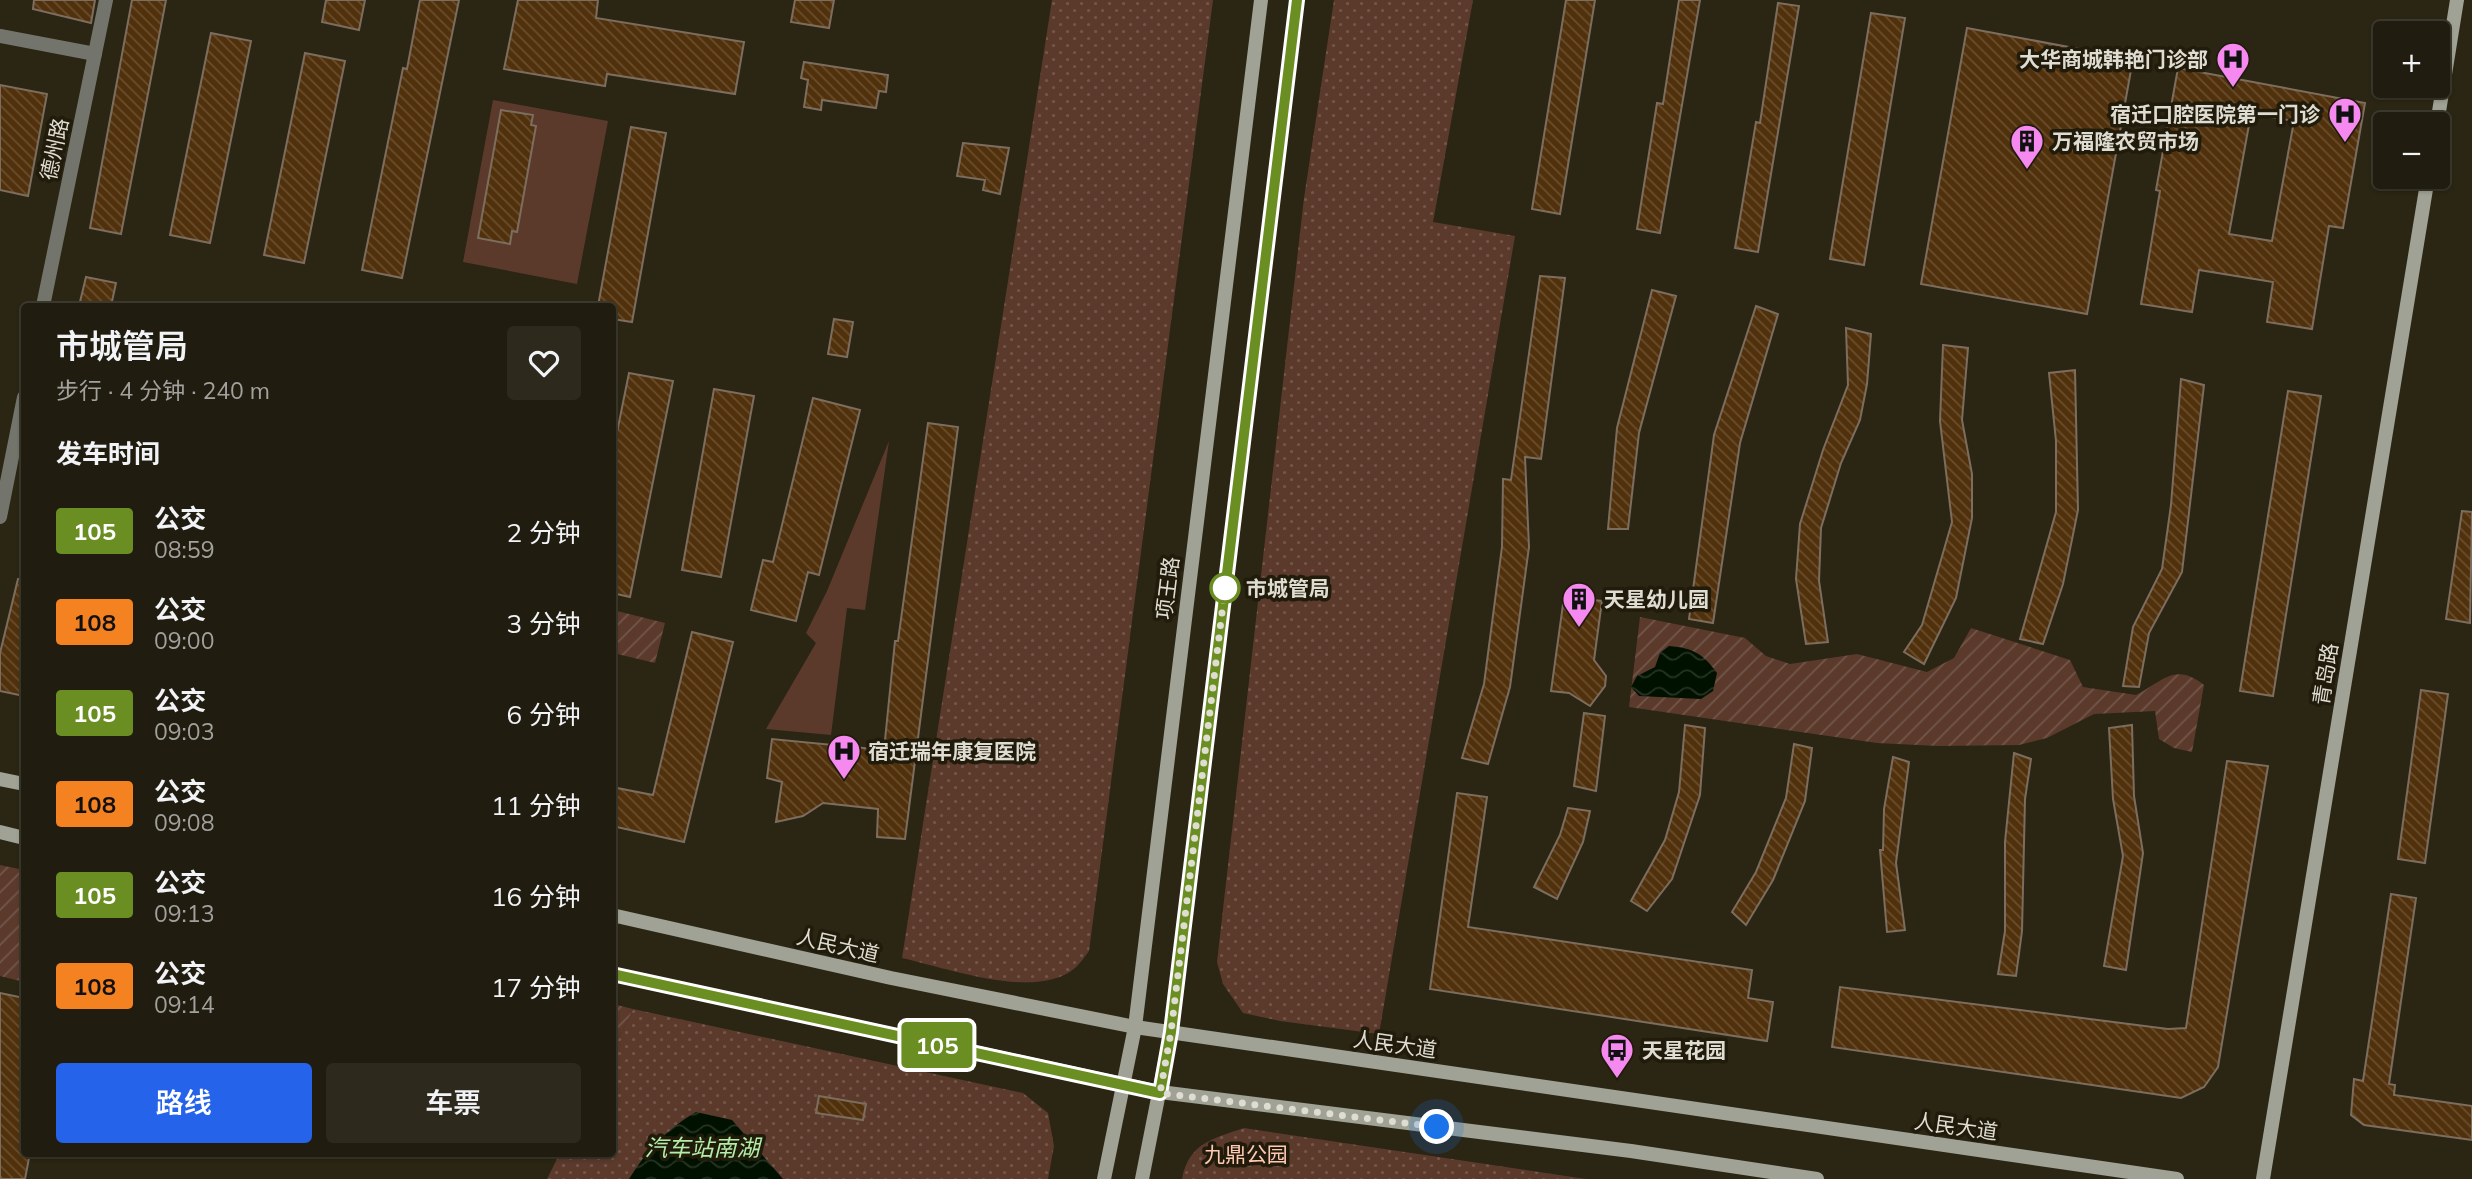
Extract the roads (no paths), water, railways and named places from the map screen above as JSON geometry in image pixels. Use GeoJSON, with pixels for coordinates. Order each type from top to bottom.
{"type":"FeatureCollection","features":[{"type":"Feature","properties":{"kind":"main road","name":"项王路"},"geometry":{"type":"LineString","coordinates":[[1104,1179],[1135,1027],[1261,0]]}},
{"type":"Feature","properties":{"kind":"main road"},"geometry":{"type":"LineString","coordinates":[[1142,1179],[1171,1032],[1297,0]]}},
{"type":"Feature","properties":{"kind":"main road"},"geometry":{"type":"LineString","coordinates":[[2439,112],[2457,0]]}},
{"type":"Feature","properties":{"kind":"main road","name":"青岛路"},"geometry":{"type":"LineString","coordinates":[[2263,1179],[2426,189]]}},
{"type":"Feature","properties":{"kind":"main road"},"geometry":{"type":"LineString","coordinates":[[0,779],[21,784]]}},
{"type":"Feature","properties":{"kind":"main road"},"geometry":{"type":"LineString","coordinates":[[0,832],[21,837]]}},
{"type":"Feature","properties":{"kind":"main road","name":"人民大道"},"geometry":{"type":"LineString","coordinates":[[616,916],[891,978],[1135,1027],[2177,1179]]}},
{"type":"Feature","properties":{"kind":"main road"},"geometry":{"type":"LineString","coordinates":[[616,975],[1160,1093],[1631,1151],[1817,1179]]}},
{"type":"Feature","properties":{"kind":"street","name":"德州路"},"geometry":{"type":"LineString","coordinates":[[44,303],[106,0]]}},
{"type":"Feature","properties":{"kind":"street"},"geometry":{"type":"LineString","coordinates":[[0,36],[95,54]]}},
{"type":"Feature","properties":{"kind":"street"},"geometry":{"type":"LineString","coordinates":[[0,517],[21,412]]}},
{"type":"Feature","properties":{"kind":"water"},"geometry":{"type":"Polygon","coordinates":[[[1669,646],[1691,650],[1707,661],[1717,673],[1713,691],[1701,699],[1639,696],[1631,687],[1637,676],[1655,667],[1660,653],[1669,646]]]}},
{"type":"Feature","properties":{"kind":"water","name":"汽车站南湖"},"geometry":{"type":"Polygon","coordinates":[[[696,1112],[732,1120],[783,1179],[629,1179],[658,1141],[696,1112]]]}},
{"type":"Feature","properties":{"kind":"place","name":"大华商城韩艳门诊部"},"geometry":{"type":"Point","coordinates":[2233,89]}},
{"type":"Feature","properties":{"kind":"place","name":"宿迁口腔医院第一门诊"},"geometry":{"type":"Point","coordinates":[2345,144]}},
{"type":"Feature","properties":{"kind":"place","name":"万福隆农贸市场"},"geometry":{"type":"Point","coordinates":[2027,171]}},
{"type":"Feature","properties":{"kind":"place","name":"市城管局"},"geometry":{"type":"Point","coordinates":[1225,588]}},
{"type":"Feature","properties":{"kind":"place","name":"天星幼儿园"},"geometry":{"type":"Point","coordinates":[1579,629]}},
{"type":"Feature","properties":{"kind":"place","name":"宿迁瑞年康复医院"},"geometry":{"type":"Point","coordinates":[844,781]}},
{"type":"Feature","properties":{"kind":"place","name":"天星花园"},"geometry":{"type":"Point","coordinates":[1617,1080]}},
{"type":"Feature","properties":{"kind":"park label","name":"九鼎公园"},"geometry":{"type":"Point","coordinates":[1246,1154]}}]}
